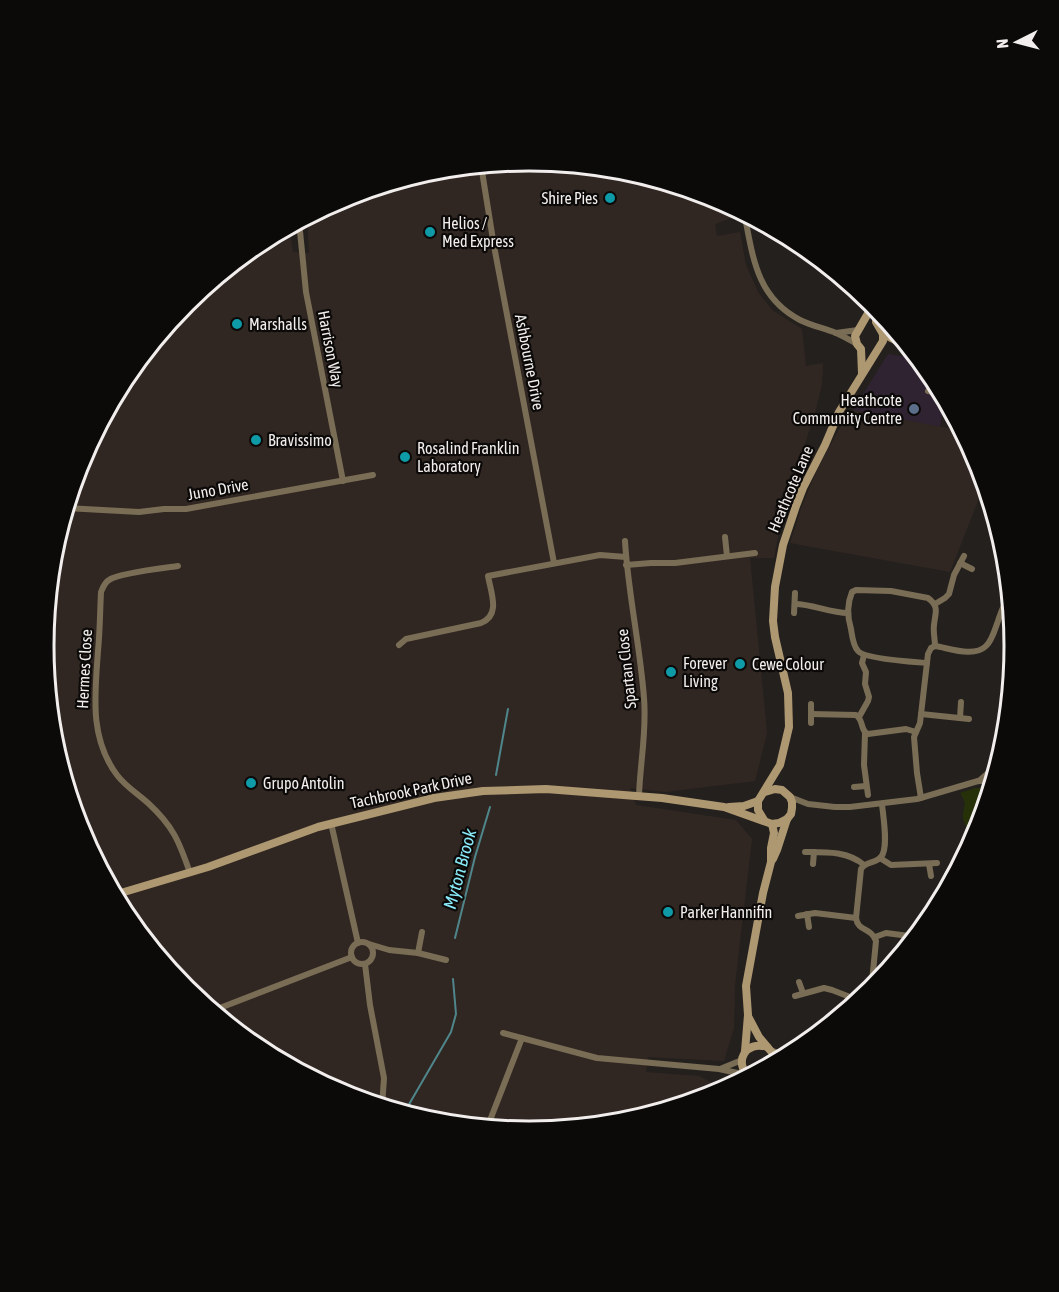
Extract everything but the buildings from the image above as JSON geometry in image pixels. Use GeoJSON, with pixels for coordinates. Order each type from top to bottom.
{"type":"FeatureCollection","features":[{"type":"Feature","properties":{"kind":"street","name":"Ashbourne Drive"},"geometry":{"type":"LineString","coordinates":[[482,174],[554,563]]}},
{"type":"Feature","properties":{"kind":"street"},"geometry":{"type":"LineString","coordinates":[[746,223],[756,269],[768,292],[780,306],[808,324],[836,333],[872,352],[879,347],[897,345]]}},
{"type":"Feature","properties":{"kind":"street","name":"Harrison Way"},"geometry":{"type":"LineString","coordinates":[[300,230],[306,292],[343,481]]}},
{"type":"Feature","properties":{"kind":"street","name":"Heathcote Lane"},"geometry":{"type":"LineString","coordinates":[[862,374],[859,347],[855,336],[869,313]]}},
{"type":"Feature","properties":{"kind":"street","name":"Heathcote Lane"},"geometry":{"type":"LineString","coordinates":[[765,792],[780,765],[788,737],[790,717],[788,693],[774,629],[774,599],[778,566],[803,488],[841,408],[883,341],[878,322]]}},
{"type":"Feature","properties":{"kind":"street"},"geometry":{"type":"LineString","coordinates":[[836,333],[859,329],[870,324],[890,336]]}},
{"type":"Feature","properties":{"kind":"street","name":"Juno Drive"},"geometry":{"type":"LineString","coordinates":[[74,508],[139,512],[186,509],[373,475]]}},
{"type":"Feature","properties":{"kind":"street"},"geometry":{"type":"LineString","coordinates":[[725,537],[727,556]]}},
{"type":"Feature","properties":{"kind":"street","name":"Spartan Close"},"geometry":{"type":"LineString","coordinates":[[625,541],[626,565],[644,699],[644,734],[639,796]]}},
{"type":"Feature","properties":{"kind":"street"},"geometry":{"type":"LineString","coordinates":[[626,565],[675,563],[755,553]]}},
{"type":"Feature","properties":{"kind":"street"},"geometry":{"type":"LineString","coordinates":[[399,645],[403,640],[409,638],[486,621],[491,617],[494,608],[488,576],[600,555],[626,557]]}},
{"type":"Feature","properties":{"kind":"street"},"geometry":{"type":"LineString","coordinates":[[935,604],[949,594],[954,575],[962,560],[972,569]]}},
{"type":"Feature","properties":{"kind":"street","name":"Hermes Close"},"geometry":{"type":"LineString","coordinates":[[178,566],[121,576],[108,580],[104,585],[101,591],[95,707],[101,746],[110,765],[118,776],[160,814],[180,843],[190,873]]}},
{"type":"Feature","properties":{"kind":"street"},"geometry":{"type":"LineString","coordinates":[[927,663],[864,655],[859,652],[856,648],[848,613],[850,594],[854,590],[886,590],[924,596],[931,600],[936,609],[934,631],[936,646]]}},
{"type":"Feature","properties":{"kind":"street"},"geometry":{"type":"LineString","coordinates":[[794,613],[795,593]]}},
{"type":"Feature","properties":{"kind":"street"},"geometry":{"type":"LineString","coordinates":[[795,604],[807,604],[831,612],[848,613]]}},
{"type":"Feature","properties":{"kind":"street"},"geometry":{"type":"LineString","coordinates":[[921,798],[914,739],[920,723],[929,650],[936,646],[960,651],[976,651],[984,648],[1003,608]]}},
{"type":"Feature","properties":{"kind":"street"},"geometry":{"type":"LineString","coordinates":[[864,655],[862,663],[869,697],[859,717],[865,733],[864,765],[868,795]]}},
{"type":"Feature","properties":{"kind":"street"},"geometry":{"type":"LineString","coordinates":[[960,718],[961,702]]}},
{"type":"Feature","properties":{"kind":"street"},"geometry":{"type":"LineString","coordinates":[[811,704],[811,723]]}},
{"type":"Feature","properties":{"kind":"street"},"geometry":{"type":"LineString","coordinates":[[811,714],[859,717]]}},
{"type":"Feature","properties":{"kind":"street"},"geometry":{"type":"LineString","coordinates":[[921,714],[969,719]]}},
{"type":"Feature","properties":{"kind":"street"},"geometry":{"type":"LineString","coordinates":[[865,733],[871,735],[906,729],[916,732]]}},
{"type":"Feature","properties":{"kind":"street","name":"Heathcote Lane"},"geometry":{"type":"LineString","coordinates":[[780,765],[782,790]]}},
{"type":"Feature","properties":{"kind":"street"},"geometry":{"type":"LineString","coordinates":[[978,781],[988,773]]}},
{"type":"Feature","properties":{"kind":"street"},"geometry":{"type":"LineString","coordinates":[[771,862],[774,833],[758,810],[758,801],[765,792],[775,789],[782,790],[790,797],[808,804],[842,807],[921,798],[978,781],[985,782]]}},
{"type":"Feature","properties":{"kind":"street"},"geometry":{"type":"LineString","coordinates":[[854,787],[866,786]]}},
{"type":"Feature","properties":{"kind":"street","name":"Tachbrook Park Drive"},"geometry":{"type":"LineString","coordinates":[[123,892],[190,873],[331,823],[434,798],[483,791],[538,789],[639,796],[724,807],[768,822]]}},
{"type":"Feature","properties":{"kind":"street"},"geometry":{"type":"LineString","coordinates":[[743,1070],[748,1015],[746,993],[748,972],[771,862],[791,814],[790,797]]}},
{"type":"Feature","properties":{"kind":"street","name":"Tachbrook Park Drive"},"geometry":{"type":"LineString","coordinates":[[724,807],[744,806],[758,801]]}},
{"type":"Feature","properties":{"kind":"street"},"geometry":{"type":"LineString","coordinates":[[792,808],[808,804]]}},
{"type":"Feature","properties":{"kind":"street"},"geometry":{"type":"LineString","coordinates":[[872,976],[875,938],[873,934],[859,927],[856,918],[861,869],[864,865],[876,861],[884,852],[882,804]]}},
{"type":"Feature","properties":{"kind":"street"},"geometry":{"type":"LineString","coordinates":[[768,822],[778,824],[787,819]]}},
{"type":"Feature","properties":{"kind":"street"},"geometry":{"type":"LineString","coordinates":[[331,823],[358,943]]}},
{"type":"Feature","properties":{"kind":"street"},"geometry":{"type":"LineString","coordinates":[[805,852],[834,853],[853,857],[864,865]]}},
{"type":"Feature","properties":{"kind":"street"},"geometry":{"type":"LineString","coordinates":[[813,864],[814,852]]}},
{"type":"Feature","properties":{"kind":"street"},"geometry":{"type":"LineString","coordinates":[[880,858],[888,865],[937,863]]}},
{"type":"Feature","properties":{"kind":"street"},"geometry":{"type":"LineString","coordinates":[[929,864],[930,876]]}},
{"type":"Feature","properties":{"kind":"street"},"geometry":{"type":"LineString","coordinates":[[798,916],[820,913],[856,918]]}},
{"type":"Feature","properties":{"kind":"street"},"geometry":{"type":"LineString","coordinates":[[807,914],[809,927]]}},
{"type":"Feature","properties":{"kind":"street"},"geometry":{"type":"LineString","coordinates":[[418,953],[422,932]]}},
{"type":"Feature","properties":{"kind":"street"},"geometry":{"type":"LineString","coordinates":[[875,938],[889,933],[907,936]]}},
{"type":"Feature","properties":{"kind":"street"},"geometry":{"type":"LineString","coordinates":[[389,950],[373,956],[365,964],[356,962],[352,957],[353,947],[358,943],[365,943],[389,950],[418,953],[446,960]]}},
{"type":"Feature","properties":{"kind":"street"},"geometry":{"type":"LineString","coordinates":[[369,944],[373,956]]}},
{"type":"Feature","properties":{"kind":"street"},"geometry":{"type":"LineString","coordinates":[[221,1007],[352,957]]}},
{"type":"Feature","properties":{"kind":"street"},"geometry":{"type":"LineString","coordinates":[[365,964],[370,1005],[384,1078],[383,1098]]}},
{"type":"Feature","properties":{"kind":"street"},"geometry":{"type":"LineString","coordinates":[[799,982],[803,993]]}},
{"type":"Feature","properties":{"kind":"street"},"geometry":{"type":"LineString","coordinates":[[795,996],[824,988],[850,997]]}},
{"type":"Feature","properties":{"kind":"street"},"geometry":{"type":"LineString","coordinates":[[748,1015],[757,1034],[773,1054]]}},
{"type":"Feature","properties":{"kind":"street"},"geometry":{"type":"LineString","coordinates":[[503,1033],[597,1058],[720,1069],[737,1073]]}},
{"type":"Feature","properties":{"kind":"street"},"geometry":{"type":"LineString","coordinates":[[490,1119],[522,1038]]}},
{"type":"Feature","properties":{"kind":"street"},"geometry":{"type":"LineString","coordinates":[[720,1069],[755,1046],[761,1045],[777,1052]]}},
{"type":"Feature","properties":{"kind":"shaded area"},"geometry":{"type":"Polygon","coordinates":[[[498,172],[561,172],[592,175],[653,187],[711,207],[733,217],[715,224],[717,236],[740,232],[746,265],[758,292],[772,310],[802,329],[806,366],[823,363],[822,384],[815,414],[805,443],[774,508],[774,510],[787,512],[779,532],[774,558],[750,558],[767,733],[755,781],[666,792],[630,788],[636,805],[736,820],[752,839],[735,985],[734,1028],[724,1061],[648,1057],[646,1072],[699,1076],[714,1084],[653,1105],[592,1117],[530,1122],[467,1117],[406,1105],[377,1096],[292,1058],[240,1023],[216,1003],[172,960],[152,935],[134,910],[103,856],[79,799],[70,769],[63,739],[55,677],[55,615],[58,584],[63,553],[79,493],[90,464],[118,408],[134,382],[172,332],[193,310],[240,269],[290,235],[293,252],[309,253],[308,226],[377,196],[414,188],[416,185],[467,175],[498,172]]]}},
{"type":"Feature","properties":{"kind":"shaded area"},"geometry":{"type":"Polygon","coordinates":[[[888,354],[907,357],[943,411],[940,427],[853,410],[888,354]]]}},
{"type":"Feature","properties":{"kind":"shaded area"},"geometry":{"type":"Polygon","coordinates":[[[853,410],[952,429],[980,495],[950,572],[790,543],[816,472],[838,431],[853,410]]]}},
{"type":"Feature","properties":{"kind":"green space"},"geometry":{"type":"Polygon","coordinates":[[[983,788],[968,830],[963,819],[965,804],[960,793],[983,788]]]}},
{"type":"Feature","properties":{"kind":"waterway","name":"Myton Brook"},"geometry":{"type":"LineString","coordinates":[[496,775],[508,709]]}},
{"type":"Feature","properties":{"kind":"waterway","name":"Myton Brook"},"geometry":{"type":"LineString","coordinates":[[455,938],[490,807]]}},
{"type":"Feature","properties":{"kind":"waterway","name":"Myton Brook"},"geometry":{"type":"LineString","coordinates":[[408,1106],[451,1032],[456,1014],[453,979]]}},
{"type":"Feature","properties":{"kind":"place","name":"Shire Pies"},"geometry":{"type":"Point","coordinates":[610,198]}},
{"type":"Feature","properties":{"kind":"place","name":"Helios / Med Express"},"geometry":{"type":"Point","coordinates":[430,232]}},
{"type":"Feature","properties":{"kind":"place","name":"Marshalls"},"geometry":{"type":"Point","coordinates":[237,324]}},
{"type":"Feature","properties":{"kind":"place","name":"Heathcote Community Centre"},"geometry":{"type":"Point","coordinates":[914,409]}},
{"type":"Feature","properties":{"kind":"place","name":"Bravissimo"},"geometry":{"type":"Point","coordinates":[256,440]}},
{"type":"Feature","properties":{"kind":"place","name":"Rosalind Franklin Laboratory"},"geometry":{"type":"Point","coordinates":[405,457]}},
{"type":"Feature","properties":{"kind":"place","name":"Cewe Colour"},"geometry":{"type":"Point","coordinates":[740,664]}},
{"type":"Feature","properties":{"kind":"place","name":"Forever Living"},"geometry":{"type":"Point","coordinates":[671,672]}},
{"type":"Feature","properties":{"kind":"place","name":"Grupo Antolin"},"geometry":{"type":"Point","coordinates":[251,783]}},
{"type":"Feature","properties":{"kind":"place","name":"Parker Hannifin"},"geometry":{"type":"Point","coordinates":[668,912]}}]}
